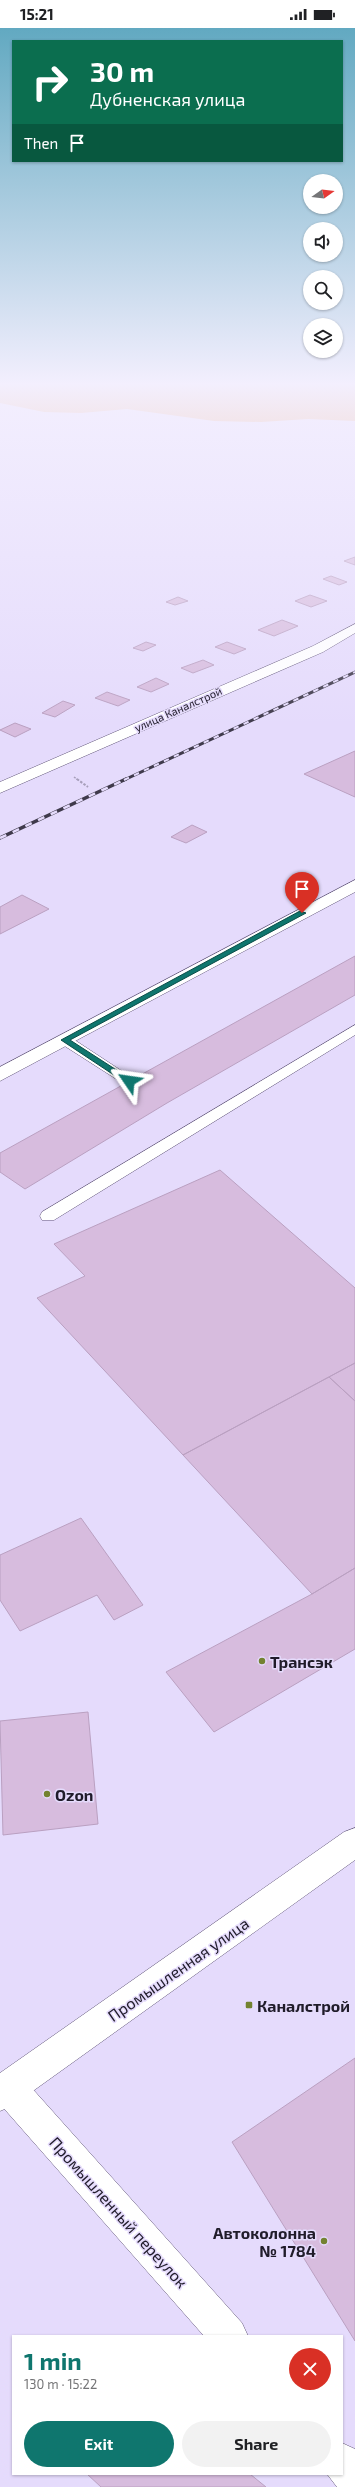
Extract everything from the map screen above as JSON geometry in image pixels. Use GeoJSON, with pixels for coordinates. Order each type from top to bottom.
{"type":"FeatureCollection","features":[{"type":"Feature","properties":{"kind":"street","name":"улица Каналстрой"},"geometry":{"type":"LineString","coordinates":[[0,788],[263,671],[318,649],[355,628]]}},
{"type":"Feature","properties":{"kind":"street"},"geometry":{"type":"LineString","coordinates":[[0,1075],[355,885]]}},
{"type":"Feature","properties":{"kind":"street","name":"Промышленная улица"},"geometry":{"type":"LineString","coordinates":[[5,2091],[355,1842]]}},
{"type":"Feature","properties":{"kind":"street","name":"Промышленный переулок"},"geometry":{"type":"LineString","coordinates":[[5,2091],[228,2335]]}},
{"type":"Feature","properties":{"kind":"street"},"geometry":{"type":"LineString","coordinates":[[343,2464],[355,2478]]}},
{"type":"Feature","properties":{"kind":"lane"},"geometry":{"type":"LineString","coordinates":[[48,1216],[355,1029]]}},
{"type":"Feature","properties":{"kind":"lane"},"geometry":{"type":"LineString","coordinates":[[65,1040],[129,1081]]}},
{"type":"Feature","properties":{"kind":"building"},"geometry":{"type":"Polygon","coordinates":[[[355,557],[355,565],[344,561],[355,557]]]}},
{"type":"Feature","properties":{"kind":"building"},"geometry":{"type":"Polygon","coordinates":[[[331,576],[347,582],[339,585],[323,579],[331,576]]]}},
{"type":"Feature","properties":{"kind":"building"},"geometry":{"type":"Polygon","coordinates":[[[310,595],[327,601],[311,607],[295,601],[310,595]]]}},
{"type":"Feature","properties":{"kind":"building"},"geometry":{"type":"Polygon","coordinates":[[[178,597],[188,601],[175,605],[166,602],[178,597]]]}},
{"type":"Feature","properties":{"kind":"building"},"geometry":{"type":"Polygon","coordinates":[[[282,620],[298,626],[274,636],[258,630],[282,620]]]}},
{"type":"Feature","properties":{"kind":"building"},"geometry":{"type":"Polygon","coordinates":[[[146,642],[156,645],[143,651],[133,648],[146,642]]]}},
{"type":"Feature","properties":{"kind":"building"},"geometry":{"type":"Polygon","coordinates":[[[227,642],[246,649],[234,654],[215,647],[227,642]]]}},
{"type":"Feature","properties":{"kind":"building"},"geometry":{"type":"Polygon","coordinates":[[[203,660],[214,665],[193,673],[181,668],[203,660]]]}},
{"type":"Feature","properties":{"kind":"building"},"geometry":{"type":"Polygon","coordinates":[[[156,678],[169,684],[151,692],[137,687],[156,678]]]}},
{"type":"Feature","properties":{"kind":"building"},"geometry":{"type":"Polygon","coordinates":[[[107,692],[130,700],[118,706],[95,698],[107,692]]]}},
{"type":"Feature","properties":{"kind":"building"},"geometry":{"type":"Polygon","coordinates":[[[63,701],[75,705],[55,717],[42,713],[63,701]]]}},
{"type":"Feature","properties":{"kind":"building"},"geometry":{"type":"Polygon","coordinates":[[[15,723],[31,729],[15,737],[0,730],[15,723]]]}},
{"type":"Feature","properties":{"kind":"building"},"geometry":{"type":"Polygon","coordinates":[[[355,751],[355,797],[304,774],[355,751]]]}},
{"type":"Feature","properties":{"kind":"building"},"geometry":{"type":"Polygon","coordinates":[[[192,825],[207,832],[186,843],[171,837],[192,825]]]}},
{"type":"Feature","properties":{"kind":"building"},"geometry":{"type":"Polygon","coordinates":[[[22,895],[49,909],[0,934],[0,907],[22,895]]]}},
{"type":"Feature","properties":{"kind":"building"},"geometry":{"type":"Polygon","coordinates":[[[355,956],[355,995],[167,1103],[25,1189],[0,1172],[0,1153],[355,956]]]}},
{"type":"Feature","properties":{"kind":"building"},"geometry":{"type":"Polygon","coordinates":[[[220,1170],[355,1288],[355,1363],[183,1455],[37,1298],[85,1276],[54,1244],[220,1170]]]}},
{"type":"Feature","properties":{"kind":"building"},"geometry":{"type":"Polygon","coordinates":[[[355,1363],[355,1401],[329,1377],[355,1363]]]}},
{"type":"Feature","properties":{"kind":"building"},"geometry":{"type":"Polygon","coordinates":[[[329,1377],[355,1401],[355,1568],[312,1594],[183,1455],[329,1377]]]}},
{"type":"Feature","properties":{"kind":"building"},"geometry":{"type":"Polygon","coordinates":[[[81,1518],[143,1605],[114,1620],[97,1595],[20,1631],[0,1600],[0,1555],[81,1518]]]}},
{"type":"Feature","properties":{"kind":"building","name":"Трансэк"},"geometry":{"type":"Polygon","coordinates":[[[355,1568],[355,1649],[214,1732],[166,1672],[312,1594],[355,1568]]]}},
{"type":"Feature","properties":{"kind":"building"},"geometry":{"type":"Polygon","coordinates":[[[88,1712],[98,1824],[3,1835],[0,1721],[88,1712]]]}},
{"type":"Feature","properties":{"kind":"building","name":"Автоколонна № 1784"},"geometry":{"type":"Polygon","coordinates":[[[355,2058],[355,2341],[232,2142],[355,2058]]]}},
{"type":"Feature","properties":{"kind":"building"},"geometry":{"type":"Polygon","coordinates":[[[88,2475],[251,2475],[266,2487],[101,2487],[88,2475]]]}},
{"type":"Feature","properties":{"kind":"railway"},"geometry":{"type":"LineString","coordinates":[[124,780],[355,672]]}},
{"type":"Feature","properties":{"kind":"railway"},"geometry":{"type":"LineString","coordinates":[[0,838],[126,779]]}},
{"type":"Feature","properties":{"kind":"place","name":"Трансэк"},"geometry":{"type":"Point","coordinates":[262,1661]}},
{"type":"Feature","properties":{"kind":"place","name":"Ozon"},"geometry":{"type":"Point","coordinates":[47,1794]}},
{"type":"Feature","properties":{"kind":"place","name":"Каналстрой"},"geometry":{"type":"Point","coordinates":[249,2005]}},
{"type":"Feature","properties":{"kind":"place","name":"Автоколонна № 1784"},"geometry":{"type":"Point","coordinates":[324,2241]}},
{"type":"Feature","properties":{"kind":"route"},"geometry":{"type":"LineString","coordinates":[[129,1081],[65,1040],[302,913]]}}]}
